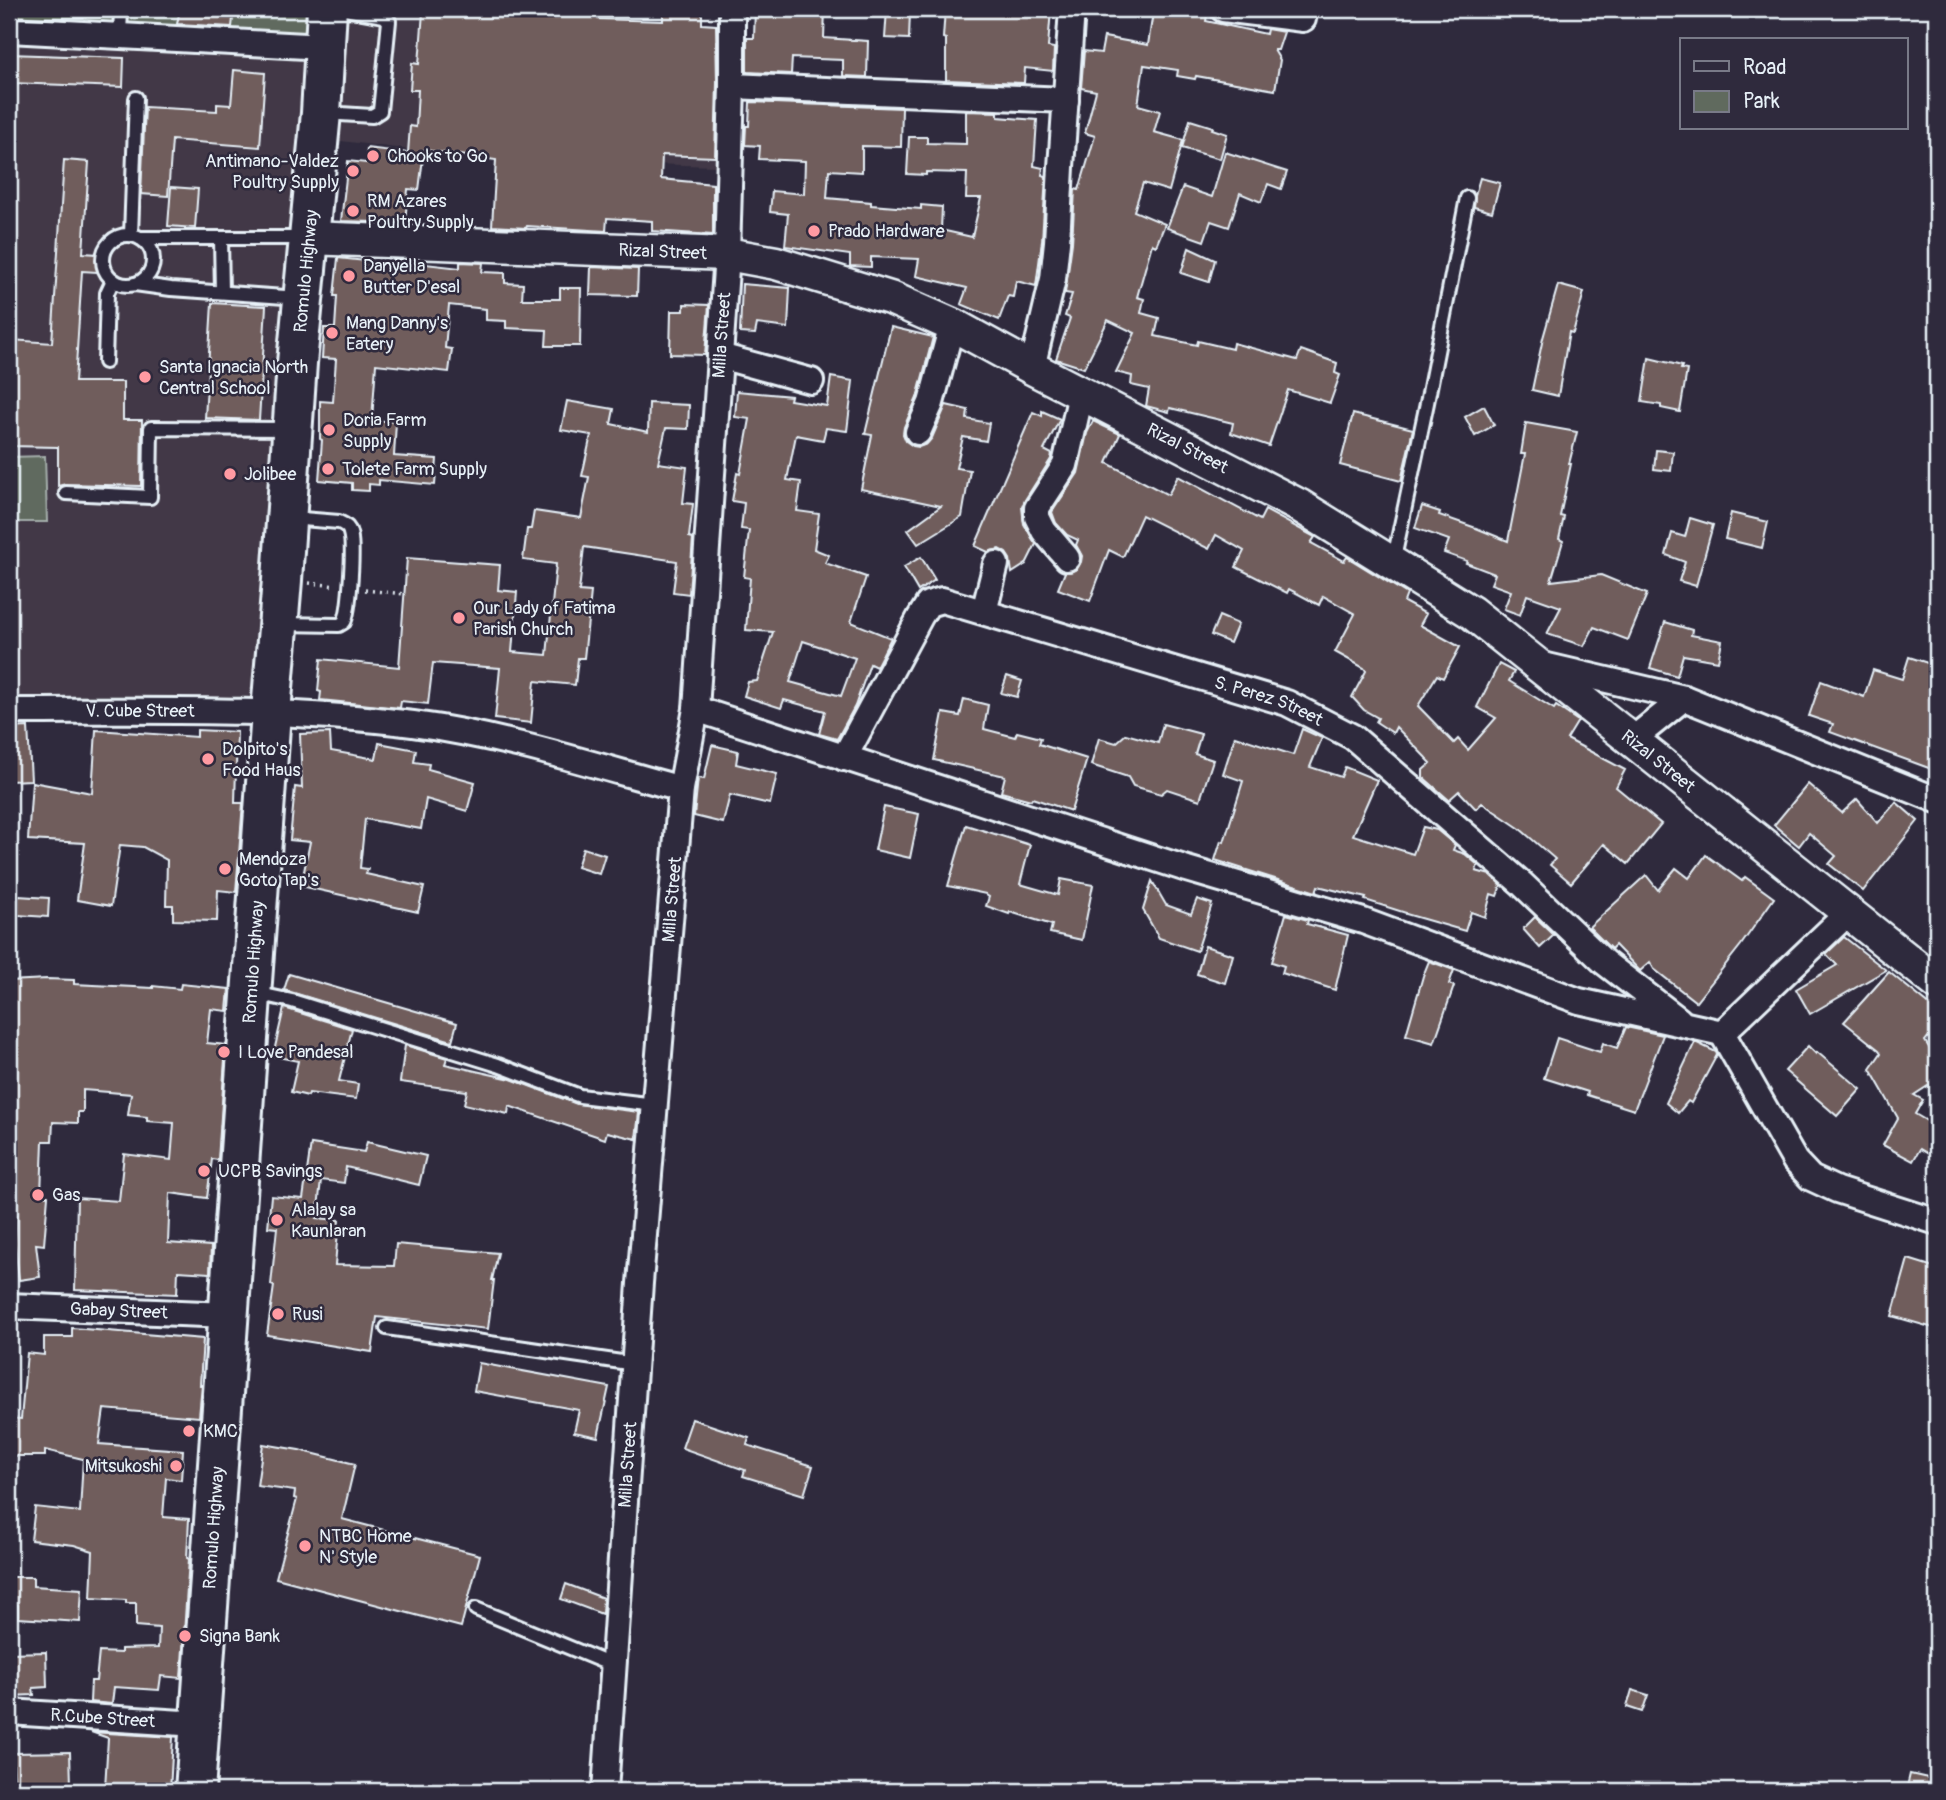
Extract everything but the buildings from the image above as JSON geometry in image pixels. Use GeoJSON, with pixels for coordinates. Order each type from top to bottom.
{"type":"FeatureCollection","features":[{"type":"Feature","properties":{"kind":"highway","name":"Romulo Highway"},"geometry":{"type":"LineString","coordinates":[[195,1791],[291,429],[321,113],[327,9]]}},
{"type":"Feature","properties":{"kind":"street","name":"Milla Street"},"geometry":{"type":"LineString","coordinates":[[605,1791],[635,1364],[681,789],[696,709],[727,254],[732,9]]}},
{"type":"Feature","properties":{"kind":"street"},"geometry":{"type":"LineString","coordinates":[[1032,368],[1053,279],[1072,9]]}},
{"type":"Feature","properties":{"kind":"street"},"geometry":{"type":"LineString","coordinates":[[1223,9],[1303,19]]}},
{"type":"Feature","properties":{"kind":"street"},"geometry":{"type":"LineString","coordinates":[[9,30],[324,47]]}},
{"type":"Feature","properties":{"kind":"street"},"geometry":{"type":"LineString","coordinates":[[732,86],[1066,100]]}},
{"type":"Feature","properties":{"kind":"street","name":"Rizal Street"},"geometry":{"type":"LineString","coordinates":[[308,238],[727,254],[776,263],[893,299],[952,325],[1300,506],[1471,611],[1937,983]]}},
{"type":"Feature","properties":{"kind":"street"},"geometry":{"type":"LineString","coordinates":[[918,432],[931,403],[952,325]]}},
{"type":"Feature","properties":{"kind":"street"},"geometry":{"type":"LineString","coordinates":[[720,356],[811,382]]}},
{"type":"Feature","properties":{"kind":"street"},"geometry":{"type":"LineString","coordinates":[[1067,558],[1044,531],[1037,517],[1037,508],[1065,466],[1082,394]]}},
{"type":"Feature","properties":{"kind":"street"},"geometry":{"type":"LineString","coordinates":[[984,612],[996,564]]}},
{"type":"Feature","properties":{"kind":"street","name":"S. Perez Street"},"geometry":{"type":"LineString","coordinates":[[844,758],[928,604],[942,600],[1287,703],[1353,737],[1521,883],[1604,962],[1685,1025]]}},
{"type":"Feature","properties":{"kind":"street"},"geometry":{"type":"LineString","coordinates":[[1535,663],[1684,698],[1937,800]]}},
{"type":"Feature","properties":{"kind":"street"},"geometry":{"type":"LineString","coordinates":[[1632,740],[1684,698]]}},
{"type":"Feature","properties":{"kind":"street"},"geometry":{"type":"LineString","coordinates":[[696,709],[1161,861],[1363,921],[1579,1001],[1722,1033],[1795,1161],[1811,1178],[1837,1191],[1937,1222]]}},
{"type":"Feature","properties":{"kind":"street","name":"V. Cube Street"},"geometry":{"type":"LineString","coordinates":[[9,711],[271,712],[413,724],[499,740],[681,789]]}},
{"type":"Feature","properties":{"kind":"street"},"geometry":{"type":"LineString","coordinates":[[1722,1033],[1849,912]]}},
{"type":"Feature","properties":{"kind":"street","name":"Gabay Street"},"geometry":{"type":"LineString","coordinates":[[9,1306],[229,1315]]}},
{"type":"Feature","properties":{"kind":"street","name":"R.Cube Street"},"geometry":{"type":"LineString","coordinates":[[9,1712],[198,1724]]}},
{"type":"Feature","properties":{"kind":"lane"},"geometry":{"type":"LineString","coordinates":[[120,35],[121,9]]}},
{"type":"Feature","properties":{"kind":"lane"},"geometry":{"type":"LineString","coordinates":[[321,113],[372,116],[380,111],[389,21],[384,16],[345,9]]}},
{"type":"Feature","properties":{"kind":"lane"},"geometry":{"type":"LineString","coordinates":[[136,98],[136,237]]}},
{"type":"Feature","properties":{"kind":"lane"},"geometry":{"type":"LineString","coordinates":[[1392,564],[1430,390],[1467,198]]}},
{"type":"Feature","properties":{"kind":"lane"},"geometry":{"type":"LineString","coordinates":[[303,298],[125,285],[113,280],[105,270],[103,257],[108,245],[118,237],[308,238]]}},
{"type":"Feature","properties":{"kind":"lane"},"geometry":{"type":"LineString","coordinates":[[135,284],[150,273],[153,263],[148,244],[136,237]]}},
{"type":"Feature","properties":{"kind":"lane"},"geometry":{"type":"LineString","coordinates":[[221,238],[222,292]]}},
{"type":"Feature","properties":{"kind":"lane"},"geometry":{"type":"LineString","coordinates":[[105,362],[107,293],[113,280]]}},
{"type":"Feature","properties":{"kind":"lane"},"geometry":{"type":"LineString","coordinates":[[66,493],[150,497],[151,428],[291,429]]}},
{"type":"Feature","properties":{"kind":"lane"},"geometry":{"type":"LineString","coordinates":[[279,624],[339,625],[345,621],[350,588],[350,531],[345,524],[286,517]]}},
{"type":"Feature","properties":{"kind":"lane"},"geometry":{"type":"LineString","coordinates":[[252,993],[292,1001],[498,1065],[580,1096],[655,1105]]}},
{"type":"Feature","properties":{"kind":"lane"},"geometry":{"type":"LineString","coordinates":[[387,1328],[635,1364]]}},
{"type":"Feature","properties":{"kind":"lane"},"geometry":{"type":"LineString","coordinates":[[476,1609],[614,1666]]}},
{"type":"Feature","properties":{"kind":"path"},"geometry":{"type":"LineString","coordinates":[[282,580],[404,594]]}},
{"type":"Feature","properties":{"kind":"shaded area"},"geometry":{"type":"Polygon","coordinates":[[[337,9],[447,9],[601,24],[602,55],[719,58],[717,166],[651,164],[647,180],[326,139],[337,9]]]}},
{"type":"Feature","properties":{"kind":"shaded area","name":"Santa Ignacia North Central School"},"geometry":{"type":"Polygon","coordinates":[[[9,45],[305,55],[259,703],[9,700],[9,45]]]}},
{"type":"Feature","properties":{"kind":"green space"},"geometry":{"type":"Polygon","coordinates":[[[9,9],[324,9],[321,43],[9,29],[9,9]]]}},
{"type":"Feature","properties":{"kind":"green space"},"geometry":{"type":"Polygon","coordinates":[[[45,456],[47,522],[9,522],[9,457],[45,456]]]}},
{"type":"Feature","properties":{"kind":"place","name":"Chooks to Go"},"geometry":{"type":"Point","coordinates":[373,156]}},
{"type":"Feature","properties":{"kind":"place","name":"Antimano-Valdez Poultry Supply"},"geometry":{"type":"Point","coordinates":[353,171]}},
{"type":"Feature","properties":{"kind":"place","name":"RM Azares Poultry Supply"},"geometry":{"type":"Point","coordinates":[353,211]}},
{"type":"Feature","properties":{"kind":"place","name":"Prado Hardware"},"geometry":{"type":"Point","coordinates":[814,231]}},
{"type":"Feature","properties":{"kind":"place","name":"Danyella Butter D'esal"},"geometry":{"type":"Point","coordinates":[349,276]}},
{"type":"Feature","properties":{"kind":"place","name":"Mang Danny's Eatery"},"geometry":{"type":"Point","coordinates":[332,333]}},
{"type":"Feature","properties":{"kind":"place","name":"Santa Ignacia North Central School"},"geometry":{"type":"Point","coordinates":[145,377]}},
{"type":"Feature","properties":{"kind":"place","name":"Doria Farm Supply"},"geometry":{"type":"Point","coordinates":[329,430]}},
{"type":"Feature","properties":{"kind":"place","name":"Tolete Farm Supply"},"geometry":{"type":"Point","coordinates":[328,469]}},
{"type":"Feature","properties":{"kind":"place","name":"Jolibee"},"geometry":{"type":"Point","coordinates":[230,474]}},
{"type":"Feature","properties":{"kind":"place","name":"Our Lady of Fatima Parish Church"},"geometry":{"type":"Point","coordinates":[459,618]}},
{"type":"Feature","properties":{"kind":"place","name":"Dolpito's Food Haus"},"geometry":{"type":"Point","coordinates":[208,759]}},
{"type":"Feature","properties":{"kind":"place","name":"Mendoza Goto Tap's"},"geometry":{"type":"Point","coordinates":[225,869]}},
{"type":"Feature","properties":{"kind":"place","name":"I Love Pandesal"},"geometry":{"type":"Point","coordinates":[224,1052]}},
{"type":"Feature","properties":{"kind":"place","name":"UCPB Savings"},"geometry":{"type":"Point","coordinates":[204,1171]}},
{"type":"Feature","properties":{"kind":"place","name":"Gas"},"geometry":{"type":"Point","coordinates":[38,1195]}},
{"type":"Feature","properties":{"kind":"place","name":"Alalay sa Kaunlaran"},"geometry":{"type":"Point","coordinates":[277,1220]}},
{"type":"Feature","properties":{"kind":"place","name":"Rusi"},"geometry":{"type":"Point","coordinates":[278,1314]}},
{"type":"Feature","properties":{"kind":"place","name":"KMC"},"geometry":{"type":"Point","coordinates":[189,1431]}},
{"type":"Feature","properties":{"kind":"place","name":"Mitsukoshi"},"geometry":{"type":"Point","coordinates":[176,1466]}},
{"type":"Feature","properties":{"kind":"place","name":"NTBC Home N' Style"},"geometry":{"type":"Point","coordinates":[305,1546]}},
{"type":"Feature","properties":{"kind":"place","name":"Signa Bank"},"geometry":{"type":"Point","coordinates":[185,1636]}}]}
